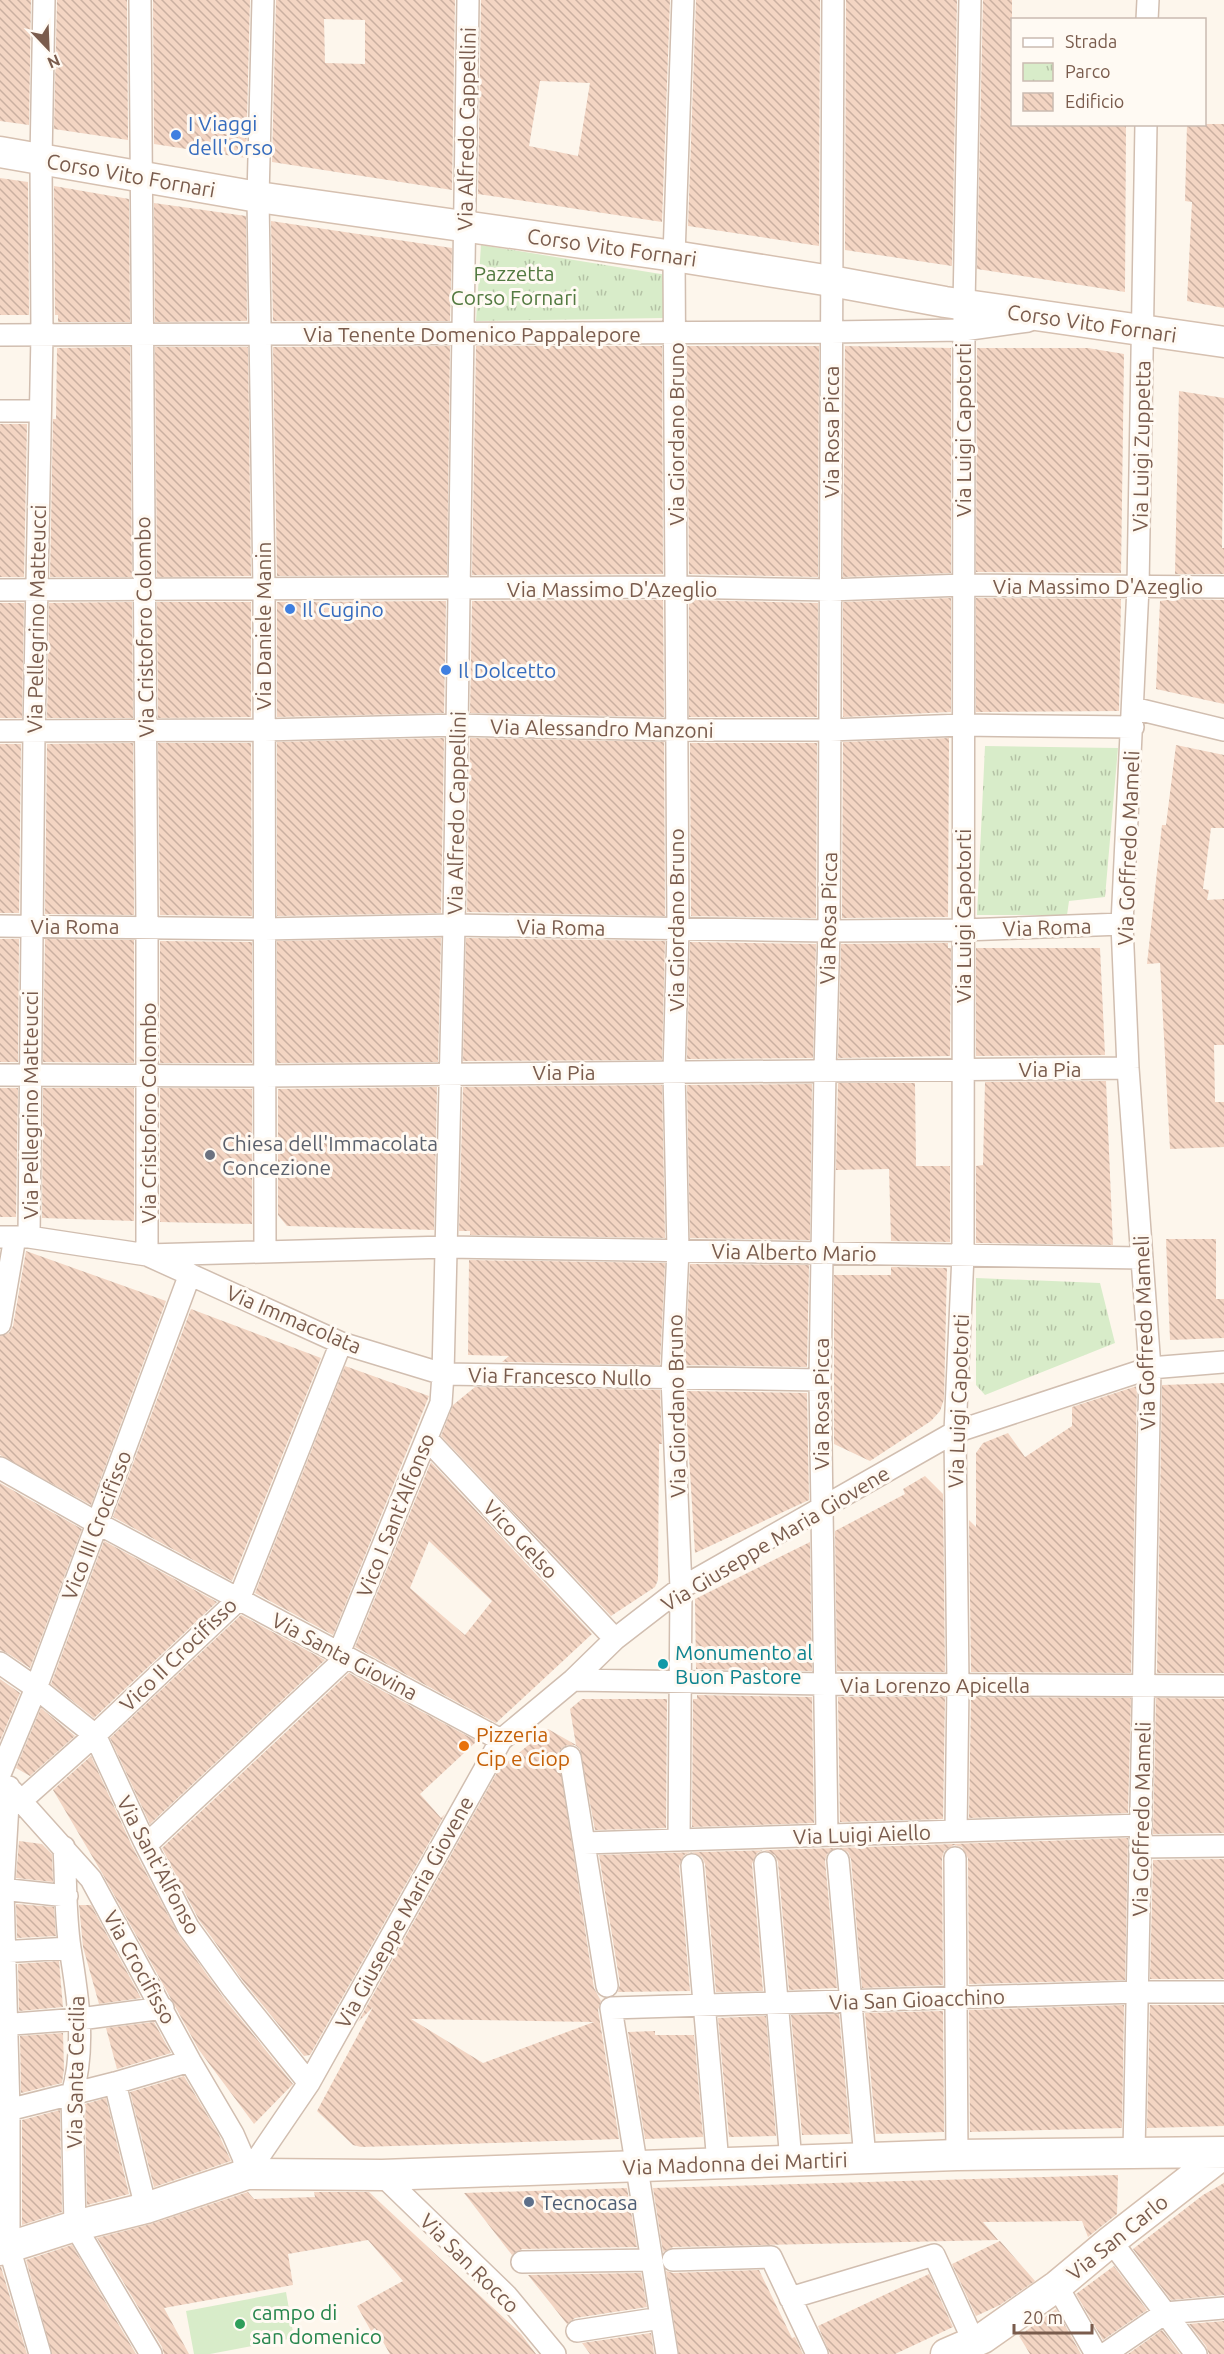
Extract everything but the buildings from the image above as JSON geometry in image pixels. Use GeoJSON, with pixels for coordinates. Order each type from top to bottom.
{"type":"FeatureCollection","features":[{"type":"Feature","properties":{"kind":"street","name":"Via Pellegrino Matteucci"},"geometry":{"type":"LineString","coordinates":[[0,1324],[14,1237],[32,1075],[31,926],[42,335],[41,159],[44,0]]}},
{"type":"Feature","properties":{"kind":"street","name":"Via Cristoforo Colombo"},"geometry":{"type":"LineString","coordinates":[[141,0],[141,333],[148,1074],[147,1255]]}},
{"type":"Feature","properties":{"kind":"street","name":"Via Daniele Manin"},"geometry":{"type":"LineString","coordinates":[[263,0],[258,197],[264,589],[265,1251]]}},
{"type":"Feature","properties":{"kind":"street","name":"Via Alfredo Cappellini"},"geometry":{"type":"LineString","coordinates":[[443,1374],[454,925],[468,0]]}},
{"type":"Feature","properties":{"kind":"street","name":"Via Giordano Bruno"},"geometry":{"type":"LineString","coordinates":[[678,1840],[681,1588],[672,1378],[678,1250],[674,1072],[678,930],[674,256],[683,0]]}},
{"type":"Feature","properties":{"kind":"street","name":"Via Rosa Picca"},"geometry":{"type":"LineString","coordinates":[[827,1835],[826,1684],[820,1510],[820,1380],[825,1070],[830,932],[833,0]]}},
{"type":"Feature","properties":{"kind":"street","name":"Via Luigi Capotorti"},"geometry":{"type":"LineString","coordinates":[[956,1831],[958,1685],[955,1432],[963,1255],[963,318],[970,0]]}},
{"type":"Feature","properties":{"kind":"street"},"geometry":{"type":"LineString","coordinates":[[1147,18],[1148,0]]}},
{"type":"Feature","properties":{"kind":"street","name":"Via Luigi Zuppetta"},"geometry":{"type":"LineString","coordinates":[[1138,587],[1146,126]]}},
{"type":"Feature","properties":{"kind":"street","name":"Corso Vito Fornari"},"geometry":{"type":"LineString","coordinates":[[0,152],[258,197],[674,256],[831,281],[963,318],[1051,318],[1224,342]]}},
{"type":"Feature","properties":{"kind":"street","name":"Via Tenente Domenico Pappalepore"},"geometry":{"type":"LineString","coordinates":[[0,335],[831,332],[963,318]]}},
{"type":"Feature","properties":{"kind":"street"},"geometry":{"type":"LineString","coordinates":[[0,411],[40,411]]}},
{"type":"Feature","properties":{"kind":"street","name":"Via Massimo D'Azeglio"},"geometry":{"type":"LineString","coordinates":[[0,590],[460,590],[676,587],[830,590],[963,585],[1224,587]]}},
{"type":"Feature","properties":{"kind":"street","name":"Via Goffredo Mameli"},"geometry":{"type":"LineString","coordinates":[[1134,2152],[1150,1368],[1128,1068],[1122,924],[1138,587]]}},
{"type":"Feature","properties":{"kind":"street","name":"Via Alessandro Manzoni"},"geometry":{"type":"LineString","coordinates":[[0,731],[264,730],[457,725],[676,730],[830,730],[1133,717],[1224,730]]}},
{"type":"Feature","properties":{"kind":"street","name":"Via Roma"},"geometry":{"type":"LineString","coordinates":[[0,926],[266,929],[454,925],[830,932],[1122,924]]}},
{"type":"Feature","properties":{"kind":"street","name":"Via Pia"},"geometry":{"type":"LineString","coordinates":[[0,1075],[264,1076],[451,1072],[1128,1068]]}},
{"type":"Feature","properties":{"kind":"street","name":"Via Immacolata"},"geometry":{"type":"LineString","coordinates":[[14,1237],[147,1255],[447,1247]]}},
{"type":"Feature","properties":{"kind":"street","name":"Via Alberto Mario"},"geometry":{"type":"LineString","coordinates":[[447,1247],[1142,1258]]}},
{"type":"Feature","properties":{"kind":"street","name":"Via Immacolata"},"geometry":{"type":"LineString","coordinates":[[147,1255],[342,1343],[443,1374]]}},
{"type":"Feature","properties":{"kind":"street","name":"Vico III Crocifisso"},"geometry":{"type":"LineString","coordinates":[[40,2354],[5,2249],[1,1890],[3,1831],[8,1785],[36,1688],[190,1274]]}},
{"type":"Feature","properties":{"kind":"street","name":"Vico II Crocifisso"},"geometry":{"type":"LineString","coordinates":[[8,1785],[95,1735],[239,1599],[342,1343]]}},
{"type":"Feature","properties":{"kind":"street","name":"Via Giuseppe Maria Giovene"},"geometry":{"type":"LineString","coordinates":[[247,2174],[309,2083],[501,1740],[573,1680],[615,1639],[681,1588],[955,1432],[1150,1368],[1224,1362]]}},
{"type":"Feature","properties":{"kind":"street","name":"Via Francesco Nullo"},"geometry":{"type":"LineString","coordinates":[[443,1374],[820,1380]]}},
{"type":"Feature","properties":{"kind":"street","name":"Vico I Sant'Alfonso"},"geometry":{"type":"LineString","coordinates":[[146,1845],[343,1655],[441,1403],[443,1374]]}},
{"type":"Feature","properties":{"kind":"street","name":"Vico Gelso"},"geometry":{"type":"LineString","coordinates":[[427,1439],[615,1639]]}},
{"type":"Feature","properties":{"kind":"street","name":"Via Santa Giovina"},"geometry":{"type":"LineString","coordinates":[[0,1468],[97,1523],[501,1740]]}},
{"type":"Feature","properties":{"kind":"street","name":"Via Sant'Alfonso"},"geometry":{"type":"LineString","coordinates":[[0,1663],[36,1688],[95,1735],[146,1845],[188,1927],[233,1989],[309,2083]]}},
{"type":"Feature","properties":{"kind":"street","name":"Via Lorenzo Apicella"},"geometry":{"type":"LineString","coordinates":[[573,1680],[1224,1686]]}},
{"type":"Feature","properties":{"kind":"street"},"geometry":{"type":"LineString","coordinates":[[570,1757],[607,1986]]}},
{"type":"Feature","properties":{"kind":"street","name":"Via Crocifisso"},"geometry":{"type":"LineString","coordinates":[[8,1785],[92,1879],[190,2061],[233,2134],[243,2157],[247,2174]]}},
{"type":"Feature","properties":{"kind":"street","name":"Via Luigi Aiello"},"geometry":{"type":"LineString","coordinates":[[584,1843],[1141,1825]]}},
{"type":"Feature","properties":{"kind":"street"},"geometry":{"type":"LineString","coordinates":[[1140,1847],[1224,1846]]}},
{"type":"Feature","properties":{"kind":"street","name":"Via Santa Cecilia"},"geometry":{"type":"LineString","coordinates":[[64,1847],[70,1948],[80,2019],[78,2074],[72,2095],[75,2226]]}},
{"type":"Feature","properties":{"kind":"street"},"geometry":{"type":"LineString","coordinates":[[955,1858],[957,2155]]}},
{"type":"Feature","properties":{"kind":"street"},"geometry":{"type":"LineString","coordinates":[[838,1860],[865,2158]]}},
{"type":"Feature","properties":{"kind":"street"},"geometry":{"type":"LineString","coordinates":[[765,1863],[791,2161]]}},
{"type":"Feature","properties":{"kind":"street"},"geometry":{"type":"LineString","coordinates":[[692,1865],[718,2163]]}},
{"type":"Feature","properties":{"kind":"street"},"geometry":{"type":"LineString","coordinates":[[1,1890],[67,1896]]}},
{"type":"Feature","properties":{"kind":"street"},"geometry":{"type":"LineString","coordinates":[[2,1952],[70,1948]]}},
{"type":"Feature","properties":{"kind":"street","name":"Via San Gioacchino"},"geometry":{"type":"LineString","coordinates":[[636,2166],[611,2008],[1137,1992],[1224,1992]]}},
{"type":"Feature","properties":{"kind":"street"},"geometry":{"type":"LineString","coordinates":[[3,2025],[80,2019],[163,2008]]}},
{"type":"Feature","properties":{"kind":"street"},"geometry":{"type":"LineString","coordinates":[[5,2112],[190,2061]]}},
{"type":"Feature","properties":{"kind":"street"},"geometry":{"type":"LineString","coordinates":[[115,2083],[146,2208]]}},
{"type":"Feature","properties":{"kind":"street","name":"Via Madonna dei Martiri"},"geometry":{"type":"LineString","coordinates":[[5,2249],[75,2226],[146,2208],[247,2174],[382,2175],[957,2155],[1224,2152]]}},
{"type":"Feature","properties":{"kind":"street","name":"Via San Carlo"},"geometry":{"type":"LineString","coordinates":[[946,2354],[983,2338],[1058,2286],[1224,2152]]}},
{"type":"Feature","properties":{"kind":"street"},"geometry":{"type":"LineString","coordinates":[[636,2166],[667,2354]]}},
{"type":"Feature","properties":{"kind":"street","name":"Via San Rocco"},"geometry":{"type":"LineString","coordinates":[[382,2175],[506,2295],[555,2354]]}},
{"type":"Feature","properties":{"kind":"street"},"geometry":{"type":"LineString","coordinates":[[75,2226],[152,2354]]}},
{"type":"Feature","properties":{"kind":"street"},"geometry":{"type":"LineString","coordinates":[[1111,2241],[1196,2354]]}},
{"type":"Feature","properties":{"kind":"street"},"geometry":{"type":"LineString","coordinates":[[790,2298],[934,2255],[974,2342]]}},
{"type":"Feature","properties":{"kind":"street"},"geometry":{"type":"LineString","coordinates":[[673,2260],[771,2257],[817,2354]]}},
{"type":"Feature","properties":{"kind":"street"},"geometry":{"type":"LineString","coordinates":[[522,2262],[651,2260]]}},
{"type":"Feature","properties":{"kind":"street"},"geometry":{"type":"LineString","coordinates":[[1058,2286],[1096,2354]]}},
{"type":"Feature","properties":{"kind":"street"},"geometry":{"type":"LineString","coordinates":[[1105,2354],[1165,2313],[1224,2308]]}},
{"type":"Feature","properties":{"kind":"street"},"geometry":{"type":"LineString","coordinates":[[577,2331],[661,2318]]}},
{"type":"Feature","properties":{"kind":"green space","name":"Pazzetta Corso Fornari"},"geometry":{"type":"Polygon","coordinates":[[[481,245],[667,275],[665,318],[476,321],[481,245]]]}},
{"type":"Feature","properties":{"kind":"green space"},"geometry":{"type":"Polygon","coordinates":[[[985,746],[1118,748],[1105,897],[1069,901],[1067,915],[977,915],[985,746]]]}},
{"type":"Feature","properties":{"kind":"green space"},"geometry":{"type":"Polygon","coordinates":[[[976,1278],[1100,1283],[1115,1343],[985,1395],[976,1385],[976,1278]]]}},
{"type":"Feature","properties":{"kind":"green space","name":"campo di san domenico"},"geometry":{"type":"Polygon","coordinates":[[[286,2292],[294,2338],[210,2354],[194,2354],[186,2311],[286,2292]]]}},
{"type":"Feature","properties":{"kind":"place","name":"I Viaggi dell'Orso"},"geometry":{"type":"Point","coordinates":[176,135]}},
{"type":"Feature","properties":{"kind":"place","name":"Il Cugino"},"geometry":{"type":"Point","coordinates":[290,609]}},
{"type":"Feature","properties":{"kind":"place","name":"Il Dolcetto"},"geometry":{"type":"Point","coordinates":[446,670]}},
{"type":"Feature","properties":{"kind":"place","name":"Chiesa dell'Immacolata Concezione"},"geometry":{"type":"Point","coordinates":[210,1155]}},
{"type":"Feature","properties":{"kind":"place","name":"Monumento al Buon Pastore"},"geometry":{"type":"Point","coordinates":[663,1664]}},
{"type":"Feature","properties":{"kind":"place","name":"Pizzeria Cip e Ciop"},"geometry":{"type":"Point","coordinates":[464,1746]}},
{"type":"Feature","properties":{"kind":"place","name":"Tecnocasa"},"geometry":{"type":"Point","coordinates":[529,2202]}},
{"type":"Feature","properties":{"kind":"place","name":"campo di san domenico"},"geometry":{"type":"Point","coordinates":[240,2324]}}]}
